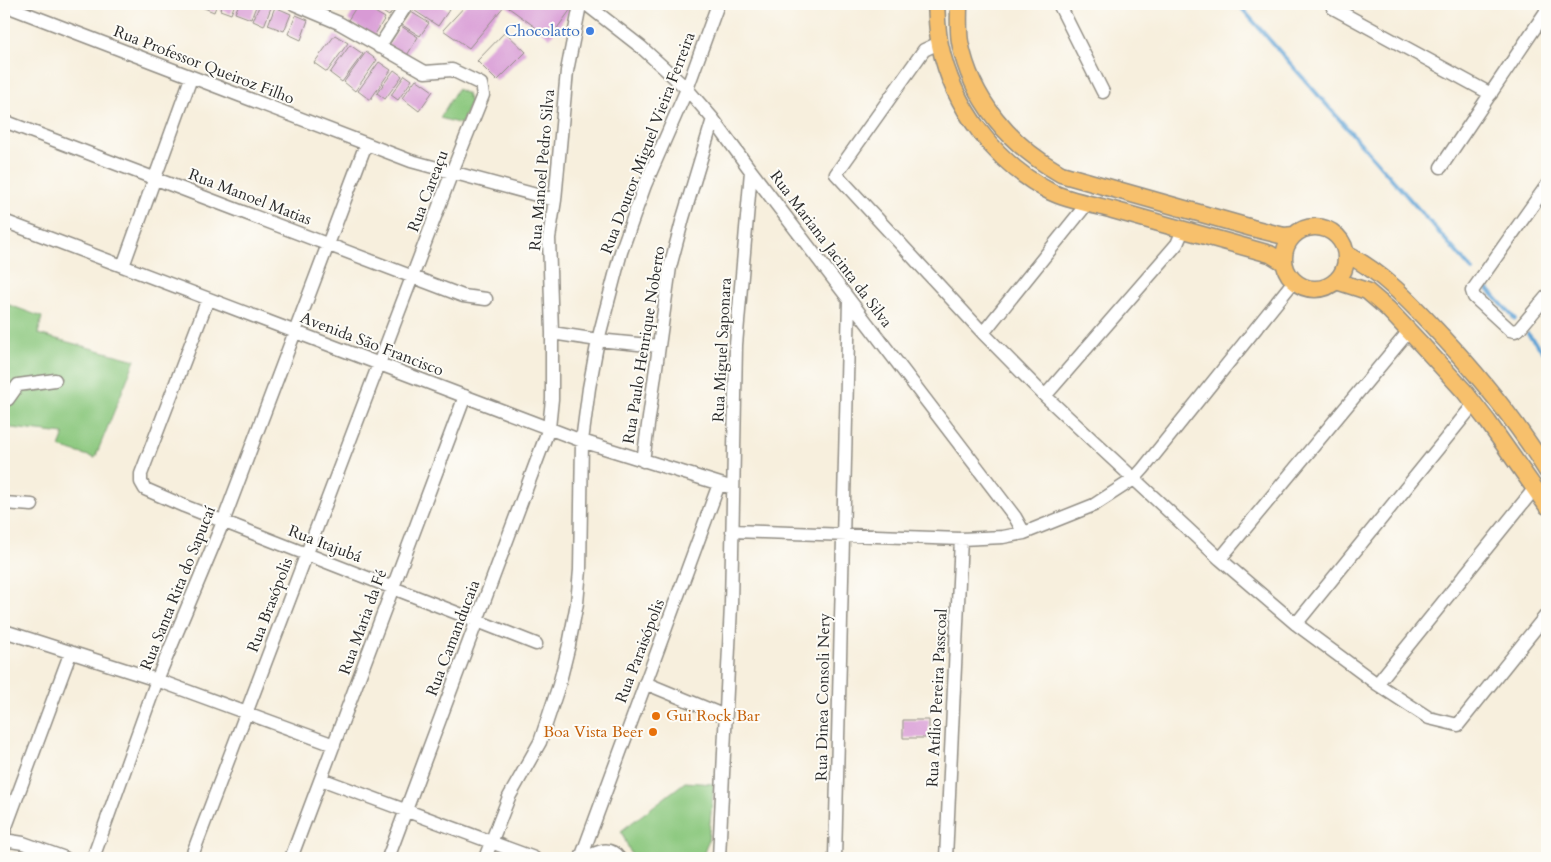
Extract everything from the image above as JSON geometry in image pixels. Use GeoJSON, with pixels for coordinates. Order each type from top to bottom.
{"type":"FeatureCollection","features":[{"type":"Feature","properties":{"kind":"main road"},"geometry":{"type":"LineString","coordinates":[[936,4],[944,62],[957,96],[966,112],[989,143],[1002,157],[1034,182],[1053,193],[1270,254],[1283,262]]}},
{"type":"Feature","properties":{"kind":"main road"},"geometry":{"type":"LineString","coordinates":[[959,4],[959,40],[975,87],[992,115],[1016,143],[1045,165],[1061,174],[1252,228],[1284,236],[1294,235]]}},
{"type":"Feature","properties":{"kind":"main road"},"geometry":{"type":"LineString","coordinates":[[1085,202],[1092,183]]}},
{"type":"Feature","properties":{"kind":"main road"},"geometry":{"type":"LineString","coordinates":[[1314,227],[1329,230],[1340,240],[1346,254],[1344,269],[1336,282],[1322,289],[1314,290],[1294,282],[1283,262],[1285,247],[1294,235],[1314,227]]}},
{"type":"Feature","properties":{"kind":"main road"},"geometry":{"type":"LineString","coordinates":[[1346,254],[1365,263],[1416,308],[1488,389],[1547,471]]}},
{"type":"Feature","properties":{"kind":"main road"},"geometry":{"type":"LineString","coordinates":[[1336,282],[1367,291],[1444,368],[1474,404],[1521,467],[1547,506]]}},
{"type":"Feature","properties":{"kind":"main road"},"geometry":{"type":"LineString","coordinates":[[1474,404],[1488,389]]}},
{"type":"Feature","properties":{"kind":"street"},"geometry":{"type":"LineString","coordinates":[[294,4],[339,23],[379,47],[407,4]]}},
{"type":"Feature","properties":{"kind":"street","name":"Rua Doutor Miguel Vieira Ferreira"},"geometry":{"type":"LineString","coordinates":[[485,858],[509,797],[540,742],[559,685],[569,645],[577,603],[580,570],[582,441],[598,340],[632,220],[645,184],[687,89],[718,4]]}},
{"type":"Feature","properties":{"kind":"street"},"geometry":{"type":"LineString","coordinates":[[1059,4],[1103,92]]}},
{"type":"Feature","properties":{"kind":"street"},"geometry":{"type":"LineString","coordinates":[[1441,167],[1547,10],[1537,4]]}},
{"type":"Feature","properties":{"kind":"street","name":"Rua Professor Queiroz Filho"},"geometry":{"type":"LineString","coordinates":[[4,5],[410,161],[555,200]]}},
{"type":"Feature","properties":{"kind":"street","name":"Rua Mariana Jacinta da Silva"},"geometry":{"type":"LineString","coordinates":[[583,5],[641,47],[687,89],[713,119],[1014,517],[1024,533]]}},
{"type":"Feature","properties":{"kind":"street","name":"Rua Manoel Pedro Silva"},"geometry":{"type":"LineString","coordinates":[[549,428],[552,399],[550,238],[567,71],[583,5]]}},
{"type":"Feature","properties":{"kind":"street"},"geometry":{"type":"LineString","coordinates":[[1333,8],[1491,94]]}},
{"type":"Feature","properties":{"kind":"street"},"geometry":{"type":"LineString","coordinates":[[940,43],[924,50],[836,174],[983,333],[1045,396],[1220,560],[1296,624],[1377,684],[1429,718],[1458,725],[1547,614]]}},
{"type":"Feature","properties":{"kind":"street","name":"Rua Careaçu"},"geometry":{"type":"LineString","coordinates":[[379,47],[425,72],[452,70],[481,84],[483,95],[380,364]]}},
{"type":"Feature","properties":{"kind":"street"},"geometry":{"type":"LineString","coordinates":[[122,266],[191,78]]}},
{"type":"Feature","properties":{"kind":"street","name":"Rua Paulo Henrique Noberto"},"geometry":{"type":"LineString","coordinates":[[643,461],[670,268],[682,218],[713,119]]}},
{"type":"Feature","properties":{"kind":"street","name":"Rua Manoel Matias"},"geometry":{"type":"LineString","coordinates":[[4,121],[463,296],[486,299]]}},
{"type":"Feature","properties":{"kind":"street","name":"Rua Santa Rita do Sapucaí"},"geometry":{"type":"LineString","coordinates":[[93,858],[157,680],[223,522],[366,144]]}},
{"type":"Feature","properties":{"kind":"street","name":"Rua Miguel Saponara"},"geometry":{"type":"LineString","coordinates":[[719,858],[732,531],[736,345],[751,171]]}},
{"type":"Feature","properties":{"kind":"street"},"geometry":{"type":"LineString","coordinates":[[1547,185],[1472,291],[1474,297],[1510,330],[1515,331],[1519,329],[1547,296]]}},
{"type":"Feature","properties":{"kind":"street"},"geometry":{"type":"LineString","coordinates":[[983,333],[1082,210],[1085,202]]}},
{"type":"Feature","properties":{"kind":"street","name":"Avenida São Francisco"},"geometry":{"type":"LineString","coordinates":[[4,221],[582,441],[733,488]]}},
{"type":"Feature","properties":{"kind":"street"},"geometry":{"type":"LineString","coordinates":[[1045,396],[1177,244],[1183,230]]}},
{"type":"Feature","properties":{"kind":"street"},"geometry":{"type":"LineString","coordinates":[[732,531],[961,539],[1003,537],[1024,533],[1094,504],[1134,479],[1294,282]]}},
{"type":"Feature","properties":{"kind":"street","name":"Rua Itajubá"},"geometry":{"type":"LineString","coordinates":[[208,299],[141,474],[141,482],[145,490],[536,644]]}},
{"type":"Feature","properties":{"kind":"street","name":"Rua Dinea Consoli Nery"},"geometry":{"type":"LineString","coordinates":[[836,858],[849,300]]}},
{"type":"Feature","properties":{"kind":"street"},"geometry":{"type":"LineString","coordinates":[[1220,560],[1409,332]]}},
{"type":"Feature","properties":{"kind":"street"},"geometry":{"type":"LineString","coordinates":[[552,333],[658,346]]}},
{"type":"Feature","properties":{"kind":"street","name":"Rua Brasópolis"},"geometry":{"type":"LineString","coordinates":[[191,858],[380,364]]}},
{"type":"Feature","properties":{"kind":"street"},"geometry":{"type":"LineString","coordinates":[[4,398],[8,399],[18,385],[55,380]]}},
{"type":"Feature","properties":{"kind":"street","name":"Rua Maria da Fé"},"geometry":{"type":"LineString","coordinates":[[291,858],[465,396]]}},
{"type":"Feature","properties":{"kind":"street"},"geometry":{"type":"LineString","coordinates":[[1296,624],[1474,404]]}},
{"type":"Feature","properties":{"kind":"street","name":"Rua Camanducaia"},"geometry":{"type":"LineString","coordinates":[[388,858],[549,428]]}},
{"type":"Feature","properties":{"kind":"street","name":"Rua Paraisópolis"},"geometry":{"type":"LineString","coordinates":[[583,858],[645,683],[719,484]]}},
{"type":"Feature","properties":{"kind":"street"},"geometry":{"type":"LineString","coordinates":[[1377,684],[1534,488]]}},
{"type":"Feature","properties":{"kind":"street"},"geometry":{"type":"LineString","coordinates":[[4,503],[32,505]]}},
{"type":"Feature","properties":{"kind":"street","name":"Rua Atílio Pereira Passcoal"},"geometry":{"type":"LineString","coordinates":[[946,858],[961,539]]}},
{"type":"Feature","properties":{"kind":"street"},"geometry":{"type":"LineString","coordinates":[[4,631],[70,654],[157,680],[334,745]]}},
{"type":"Feature","properties":{"kind":"street"},"geometry":{"type":"LineString","coordinates":[[4,832],[70,654]]}},
{"type":"Feature","properties":{"kind":"street"},"geometry":{"type":"LineString","coordinates":[[645,683],[725,716]]}},
{"type":"Feature","properties":{"kind":"street"},"geometry":{"type":"LineString","coordinates":[[321,779],[534,858]]}},
{"type":"Feature","properties":{"kind":"street"},"geometry":{"type":"LineString","coordinates":[[4,840],[23,843],[65,858]]}},
{"type":"Feature","properties":{"kind":"street"},"geometry":{"type":"LineString","coordinates":[[583,858],[608,850],[613,851],[620,858]]}},
{"type":"Feature","properties":{"kind":"green space"},"geometry":{"type":"Polygon","coordinates":[[[457,89],[467,94],[470,103],[461,124],[440,118],[457,89]]]}},
{"type":"Feature","properties":{"kind":"green space"},"geometry":{"type":"Polygon","coordinates":[[[4,303],[42,317],[38,334],[135,360],[95,458],[59,447],[64,434],[4,427],[4,303]]]}},
{"type":"Feature","properties":{"kind":"green space"},"geometry":{"type":"Polygon","coordinates":[[[685,782],[714,784],[708,842],[702,858],[633,858],[621,831],[685,782]]]}},
{"type":"Feature","properties":{"kind":"building"},"geometry":{"type":"Polygon","coordinates":[[[194,4],[217,4],[214,12],[194,4]]]}},
{"type":"Feature","properties":{"kind":"building"},"geometry":{"type":"Polygon","coordinates":[[[222,4],[235,4],[231,14],[220,10],[222,4]]]}},
{"type":"Feature","properties":{"kind":"building"},"geometry":{"type":"Polygon","coordinates":[[[239,4],[257,4],[251,19],[235,13],[239,4]]]}},
{"type":"Feature","properties":{"kind":"building"},"geometry":{"type":"Polygon","coordinates":[[[260,4],[272,5],[264,26],[253,21],[260,4]]]}},
{"type":"Feature","properties":{"kind":"building"},"geometry":{"type":"Polygon","coordinates":[[[358,4],[385,18],[374,36],[348,20],[358,4]]]}},
{"type":"Feature","properties":{"kind":"building"},"geometry":{"type":"Polygon","coordinates":[[[370,4],[396,4],[389,16],[370,4]]]}},
{"type":"Feature","properties":{"kind":"building"},"geometry":{"type":"Polygon","coordinates":[[[415,4],[439,4],[449,10],[438,26],[412,9],[415,4]]]}},
{"type":"Feature","properties":{"kind":"building"},"geometry":{"type":"Polygon","coordinates":[[[467,4],[565,4],[571,9],[550,38],[505,5],[469,48],[443,30],[467,4]]]}},
{"type":"Feature","properties":{"kind":"building"},"geometry":{"type":"Polygon","coordinates":[[[275,7],[291,14],[284,31],[268,25],[275,7]]]}},
{"type":"Feature","properties":{"kind":"building"},"geometry":{"type":"Polygon","coordinates":[[[411,12],[429,23],[420,36],[402,25],[411,12]]]}},
{"type":"Feature","properties":{"kind":"building"},"geometry":{"type":"Polygon","coordinates":[[[296,15],[308,20],[301,40],[288,34],[296,15]]]}},
{"type":"Feature","properties":{"kind":"building"},"geometry":{"type":"Polygon","coordinates":[[[401,26],[418,37],[406,57],[389,45],[401,26]]]}},
{"type":"Feature","properties":{"kind":"building"},"geometry":{"type":"Polygon","coordinates":[[[505,32],[526,52],[497,81],[477,61],[505,32]]]}},
{"type":"Feature","properties":{"kind":"building"},"geometry":{"type":"Polygon","coordinates":[[[335,35],[348,43],[327,72],[314,63],[335,35]]]}},
{"type":"Feature","properties":{"kind":"building"},"geometry":{"type":"Polygon","coordinates":[[[350,45],[363,54],[342,82],[330,73],[350,45]]]}},
{"type":"Feature","properties":{"kind":"building"},"geometry":{"type":"Polygon","coordinates":[[[366,52],[377,60],[355,91],[344,82],[366,52]]]}},
{"type":"Feature","properties":{"kind":"building"},"geometry":{"type":"Polygon","coordinates":[[[379,62],[391,70],[370,100],[358,91],[379,62]]]}},
{"type":"Feature","properties":{"kind":"building"},"geometry":{"type":"Polygon","coordinates":[[[394,70],[402,76],[385,99],[377,93],[394,70]]]}},
{"type":"Feature","properties":{"kind":"building"},"geometry":{"type":"Polygon","coordinates":[[[405,75],[412,80],[398,100],[391,95],[405,75]]]}},
{"type":"Feature","properties":{"kind":"building"},"geometry":{"type":"Polygon","coordinates":[[[416,79],[433,91],[419,111],[402,98],[416,79]]]}},
{"type":"Feature","properties":{"kind":"building"},"geometry":{"type":"Polygon","coordinates":[[[903,720],[929,720],[929,738],[903,738],[903,720]]]}},
{"type":"Feature","properties":{"kind":"waterway"},"geometry":{"type":"LineString","coordinates":[[1238,4],[1473,271]]}},
{"type":"Feature","properties":{"kind":"waterway"},"geometry":{"type":"LineString","coordinates":[[1486,287],[1515,319]]}},
{"type":"Feature","properties":{"kind":"waterway"},"geometry":{"type":"LineString","coordinates":[[1528,334],[1547,356]]}},
{"type":"Feature","properties":{"kind":"place","name":"Chocolatto"},"geometry":{"type":"Point","coordinates":[590,31]}},
{"type":"Feature","properties":{"kind":"place","name":"Gui Rock Bar"},"geometry":{"type":"Point","coordinates":[656,716]}},
{"type":"Feature","properties":{"kind":"place","name":"Boa Vista Beer"},"geometry":{"type":"Point","coordinates":[653,732]}}]}
